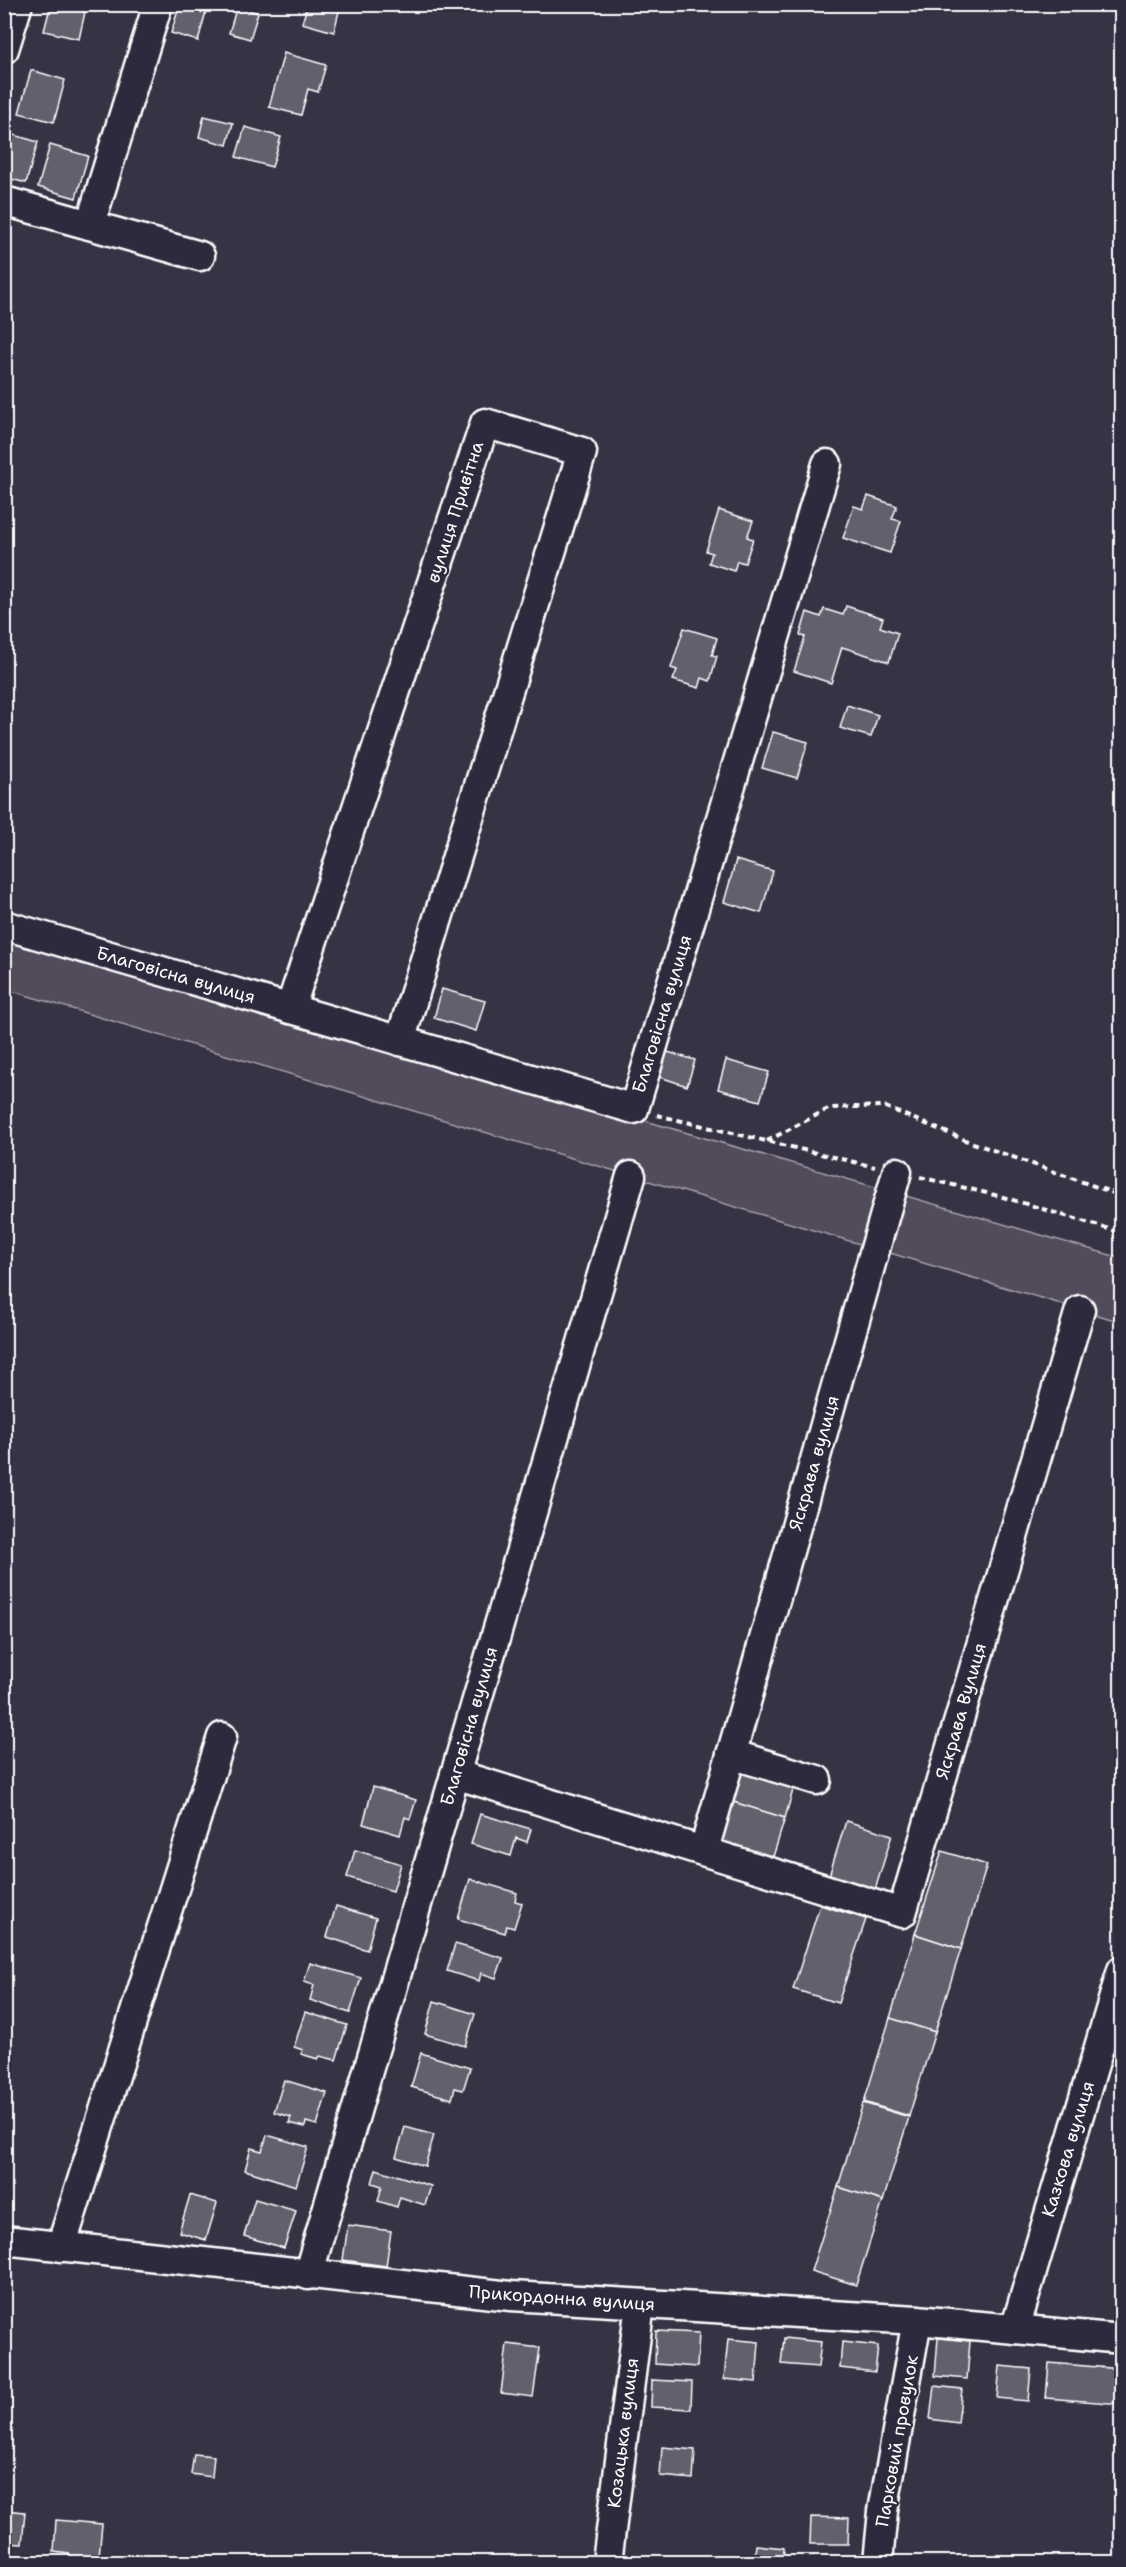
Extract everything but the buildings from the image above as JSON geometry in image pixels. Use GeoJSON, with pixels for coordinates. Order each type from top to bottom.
{"type":"FeatureCollection","features":[{"type":"Feature","properties":{"kind":"street"},"geometry":{"type":"LineString","coordinates":[[4,49],[18,4]]}},
{"type":"Feature","properties":{"kind":"street"},"geometry":{"type":"LineString","coordinates":[[90,225],[158,4]]}},
{"type":"Feature","properties":{"kind":"street"},"geometry":{"type":"LineString","coordinates":[[4,201],[200,256]]}},
{"type":"Feature","properties":{"kind":"street","name":"вулиця Привітна"},"geometry":{"type":"LineString","coordinates":[[290,1009],[485,423],[582,452],[400,1041]]}},
{"type":"Feature","properties":{"kind":"street","name":"Благовісна вулиця"},"geometry":{"type":"LineString","coordinates":[[4,925],[634,1109],[827,464]]}},
{"type":"Feature","properties":{"kind":"street","name":"Яскрава вулиця"},"geometry":{"type":"LineString","coordinates":[[704,1850],[897,1172]]}},
{"type":"Feature","properties":{"kind":"street","name":"Благовісна вулиця"},"geometry":{"type":"LineString","coordinates":[[308,2275],[631,1176]]}},
{"type":"Feature","properties":{"kind":"street","name":"Яскрава Вулиця"},"geometry":{"type":"LineString","coordinates":[[704,1850],[902,1913],[1080,1310]]}},
{"type":"Feature","properties":{"kind":"street"},"geometry":{"type":"LineString","coordinates":[[61,2247],[222,1737]]}},
{"type":"Feature","properties":{"kind":"street"},"geometry":{"type":"LineString","coordinates":[[731,1754],[817,1780]]}},
{"type":"Feature","properties":{"kind":"street"},"geometry":{"type":"LineString","coordinates":[[455,1774],[704,1850]]}},
{"type":"Feature","properties":{"kind":"street","name":"Казкова вулиця"},"geometry":{"type":"LineString","coordinates":[[1015,2329],[1122,1970]]}},
{"type":"Feature","properties":{"kind":"street","name":"Прикордонна вулиця"},"geometry":{"type":"LineString","coordinates":[[4,2241],[511,2296],[917,2320],[1122,2338]]}},
{"type":"Feature","properties":{"kind":"street","name":"Козацька вулиця"},"geometry":{"type":"LineString","coordinates":[[607,2562],[640,2304]]}},
{"type":"Feature","properties":{"kind":"street","name":"Парковий провулок"},"geometry":{"type":"LineString","coordinates":[[878,2562],[883,2511],[917,2320]]}},
{"type":"Feature","properties":{"kind":"path"},"geometry":{"type":"LineString","coordinates":[[767,1141],[830,1108],[883,1106],[965,1140],[1122,1196]]}},
{"type":"Feature","properties":{"kind":"shaded area"},"geometry":{"type":"Polygon","coordinates":[[[4,936],[1121,1258],[1121,1322],[5,989],[4,936]]]}}]}
